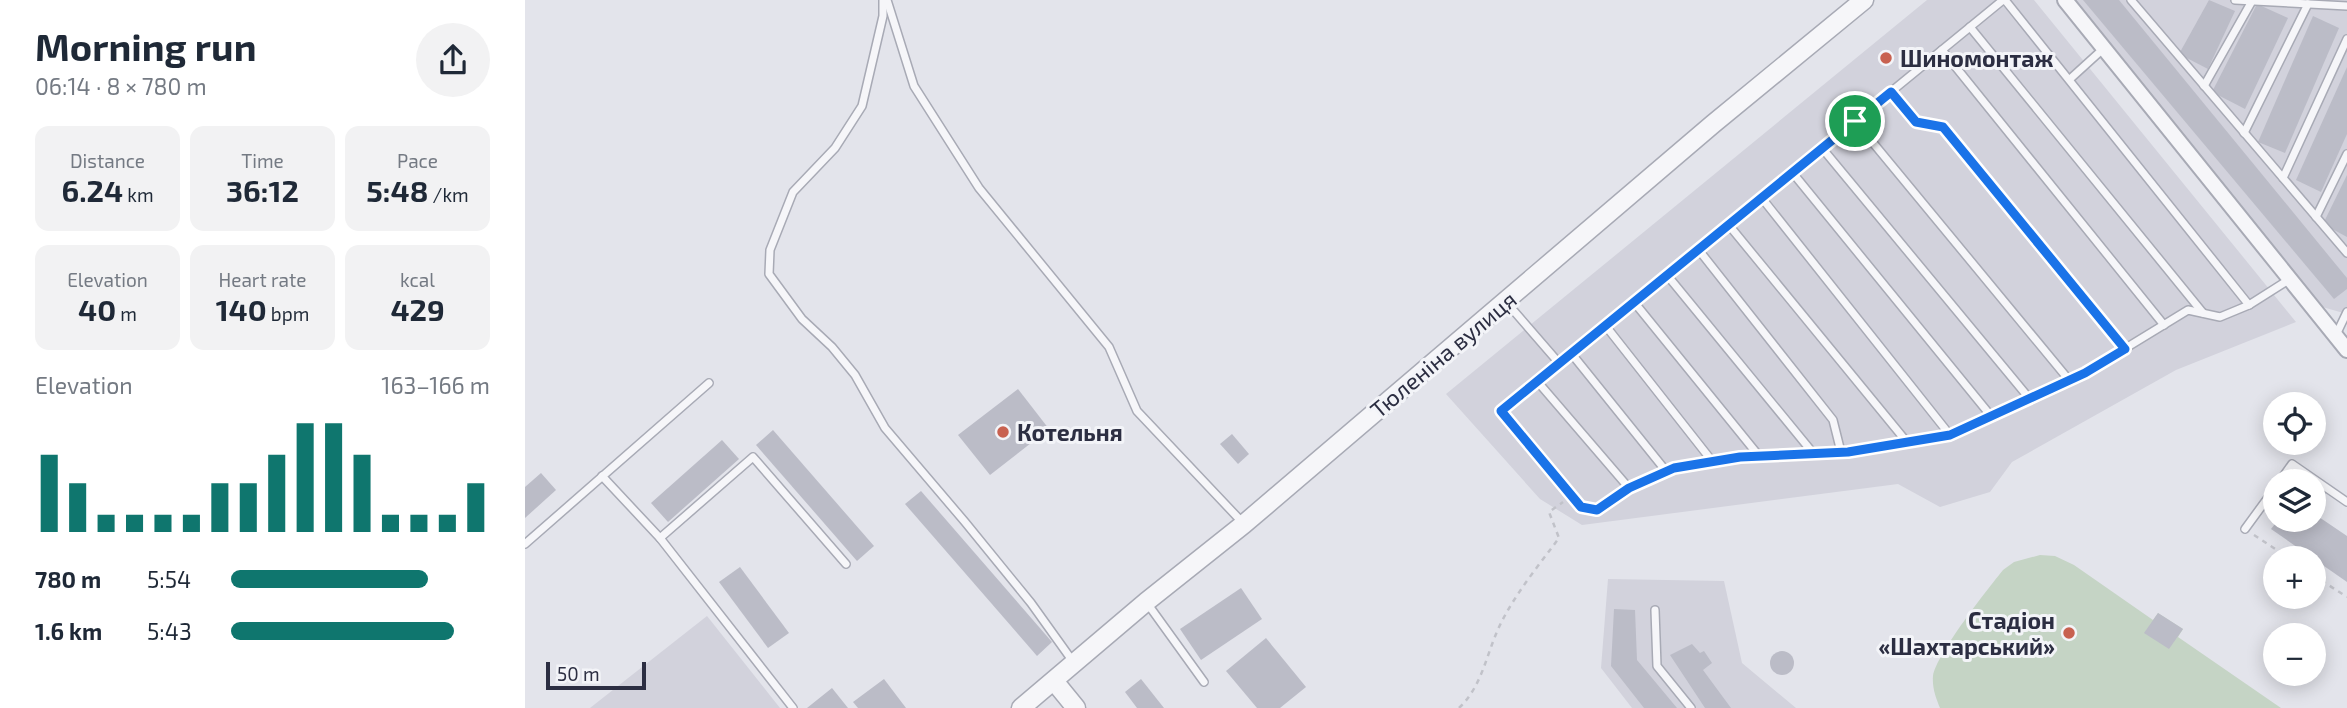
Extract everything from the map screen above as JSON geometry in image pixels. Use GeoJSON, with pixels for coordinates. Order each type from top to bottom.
{"type":"FeatureCollection","features":[{"type":"Feature","properties":{"kind":"street","name":"Тюленіна вулиця"},"geometry":{"type":"LineString","coordinates":[[1021,708],[1146,602],[1244,524],[1713,124],[1864,0]]}},
{"type":"Feature","properties":{"kind":"street"},"geometry":{"type":"LineString","coordinates":[[2065,0],[2347,350]]}},
{"type":"Feature","properties":{"kind":"street"},"geometry":{"type":"LineString","coordinates":[[1053,681],[1076,708]]}},
{"type":"Feature","properties":{"kind":"lane"},"geometry":{"type":"LineString","coordinates":[[885,0],[914,86],[979,188],[1109,347],[1137,411],[1244,524]]}},
{"type":"Feature","properties":{"kind":"lane"},"geometry":{"type":"LineString","coordinates":[[885,0],[862,106],[835,148],[793,192],[770,250],[769,274],[802,319],[832,347],[855,375],[885,428],[1031,603],[1074,664]]}},
{"type":"Feature","properties":{"kind":"lane"},"geometry":{"type":"LineString","coordinates":[[2249,304],[2004,0],[1501,411],[1581,507],[1597,510],[1629,488],[1674,468],[1759,456],[1841,452],[1950,435],[2070,380],[2188,310],[2220,317],[2249,304],[2290,279]]}},
{"type":"Feature","properties":{"kind":"lane"},"geometry":{"type":"LineString","coordinates":[[2131,0],[2347,253]]}},
{"type":"Feature","properties":{"kind":"lane"},"geometry":{"type":"LineString","coordinates":[[2235,0],[2347,6]]}},
{"type":"Feature","properties":{"kind":"lane"},"geometry":{"type":"LineString","coordinates":[[2204,86],[2252,1]]}},
{"type":"Feature","properties":{"kind":"lane"},"geometry":{"type":"LineString","coordinates":[[2244,133],[2308,4]]}},
{"type":"Feature","properties":{"kind":"lane"},"geometry":{"type":"LineString","coordinates":[[1970,27],[2203,313]]}},
{"type":"Feature","properties":{"kind":"lane"},"geometry":{"type":"LineString","coordinates":[[2283,178],[2347,39]]}},
{"type":"Feature","properties":{"kind":"lane"},"geometry":{"type":"LineString","coordinates":[[2070,79],[2103,49]]}},
{"type":"Feature","properties":{"kind":"lane"},"geometry":{"type":"LineString","coordinates":[[1942,50],[2164,325]]}},
{"type":"Feature","properties":{"kind":"lane"},"geometry":{"type":"LineString","coordinates":[[1891,92],[1916,122],[1943,127],[2125,349]]}},
{"type":"Feature","properties":{"kind":"lane"},"geometry":{"type":"LineString","coordinates":[[1855,121],[2070,380]]}},
{"type":"Feature","properties":{"kind":"lane"},"geometry":{"type":"LineString","coordinates":[[1822,148],[2029,398]]}},
{"type":"Feature","properties":{"kind":"lane"},"geometry":{"type":"LineString","coordinates":[[2316,217],[2347,154]]}},
{"type":"Feature","properties":{"kind":"lane"},"geometry":{"type":"LineString","coordinates":[[1792,172],[1991,416]]}},
{"type":"Feature","properties":{"kind":"lane"},"geometry":{"type":"LineString","coordinates":[[1761,197],[1950,435]]}},
{"type":"Feature","properties":{"kind":"lane"},"geometry":{"type":"LineString","coordinates":[[1728,224],[1906,441]]}},
{"type":"Feature","properties":{"kind":"lane"},"geometry":{"type":"LineString","coordinates":[[1698,250],[1833,420],[1841,452]]}},
{"type":"Feature","properties":{"kind":"lane"},"geometry":{"type":"LineString","coordinates":[[1667,275],[1813,453]]}},
{"type":"Feature","properties":{"kind":"lane"},"geometry":{"type":"LineString","coordinates":[[1505,302],[1559,363]]}},
{"type":"Feature","properties":{"kind":"lane"},"geometry":{"type":"LineString","coordinates":[[1634,302],[1759,456]]}},
{"type":"Feature","properties":{"kind":"lane"},"geometry":{"type":"LineString","coordinates":[[2335,335],[2347,312]]}},
{"type":"Feature","properties":{"kind":"lane"},"geometry":{"type":"LineString","coordinates":[[1605,325],[1712,461]]}},
{"type":"Feature","properties":{"kind":"lane"},"geometry":{"type":"LineString","coordinates":[[1571,353],[1666,471]]}},
{"type":"Feature","properties":{"kind":"lane"},"geometry":{"type":"LineString","coordinates":[[1537,381],[1629,488]]}},
{"type":"Feature","properties":{"kind":"lane"},"geometry":{"type":"LineString","coordinates":[[525,544],[709,383]]}},
{"type":"Feature","properties":{"kind":"lane"},"geometry":{"type":"LineString","coordinates":[[660,538],[753,457],[846,564]]}},
{"type":"Feature","properties":{"kind":"lane"},"geometry":{"type":"LineString","coordinates":[[602,476],[660,538],[793,708]]}},
{"type":"Feature","properties":{"kind":"lane"},"geometry":{"type":"LineString","coordinates":[[2326,487],[2347,502]]}},
{"type":"Feature","properties":{"kind":"lane"},"geometry":{"type":"LineString","coordinates":[[2245,529],[2263,504]]}},
{"type":"Feature","properties":{"kind":"lane"},"geometry":{"type":"LineString","coordinates":[[1146,602],[1204,682]]}},
{"type":"Feature","properties":{"kind":"lane"},"geometry":{"type":"LineString","coordinates":[[1655,610],[1657,666],[1691,708]]}},
{"type":"Feature","properties":{"kind":"path"},"geometry":{"type":"LineString","coordinates":[[1459,708],[1472,696],[1500,624],[1559,538],[1549,512],[1572,496]]}},
{"type":"Feature","properties":{"kind":"path"},"geometry":{"type":"LineString","coordinates":[[2245,529],[2271,546]]}},
{"type":"Feature","properties":{"kind":"path"},"geometry":{"type":"LineString","coordinates":[[2326,583],[2347,597]]}},
{"type":"Feature","properties":{"kind":"shaded area"},"geometry":{"type":"Polygon","coordinates":[[[1927,0],[2034,0],[2296,322],[2176,370],[2012,462],[1990,492],[1940,507],[1898,484],[1582,525],[1540,499],[1446,394],[1927,0]]]}},
{"type":"Feature","properties":{"kind":"shaded area"},"geometry":{"type":"Polygon","coordinates":[[[2070,0],[2347,0],[2347,314],[2319,306],[2070,0]]]}},
{"type":"Feature","properties":{"kind":"shaded area"},"geometry":{"type":"Polygon","coordinates":[[[1608,579],[1724,581],[1742,663],[1796,708],[1632,708],[1601,668],[1608,579]]]}},
{"type":"Feature","properties":{"kind":"shaded area"},"geometry":{"type":"Polygon","coordinates":[[[707,616],[780,708],[590,708],[707,616]]]}},
{"type":"Feature","properties":{"kind":"green space","name":"Стадіон «Шахтарський»"},"geometry":{"type":"Polygon","coordinates":[[[2040,555],[2055,556],[2074,565],[2153,620],[2158,613],[2183,629],[2178,637],[2281,708],[1940,708],[1933,676],[1943,653],[2003,570],[2014,562],[2040,555]]]}},
{"type":"Feature","properties":{"kind":"building"},"geometry":{"type":"Polygon","coordinates":[[[2083,0],[2119,0],[2347,278],[2347,289],[2334,299],[2083,0]]]}},
{"type":"Feature","properties":{"kind":"building"},"geometry":{"type":"Polygon","coordinates":[[[2209,0],[2235,11],[2208,69],[2179,54],[2209,0]]]}},
{"type":"Feature","properties":{"kind":"building"},"geometry":{"type":"Polygon","coordinates":[[[2257,4],[2288,18],[2245,109],[2212,92],[2257,4]]]}},
{"type":"Feature","properties":{"kind":"building"},"geometry":{"type":"Polygon","coordinates":[[[2313,16],[2339,28],[2285,153],[2258,142],[2313,16]]]}},
{"type":"Feature","properties":{"kind":"building"},"geometry":{"type":"Polygon","coordinates":[[[2347,67],[2347,134],[2321,192],[2296,180],[2347,67]]]}},
{"type":"Feature","properties":{"kind":"building"},"geometry":{"type":"Polygon","coordinates":[[[2347,175],[2347,237],[2323,224],[2347,175]]]}},
{"type":"Feature","properties":{"kind":"building","name":"Котельня"},"geometry":{"type":"Polygon","coordinates":[[[1018,389],[1049,429],[990,475],[958,435],[1018,389]]]}},
{"type":"Feature","properties":{"kind":"building"},"geometry":{"type":"Polygon","coordinates":[[[773,430],[874,546],[857,561],[756,445],[773,430]]]}},
{"type":"Feature","properties":{"kind":"building"},"geometry":{"type":"Polygon","coordinates":[[[1232,434],[1249,454],[1238,464],[1220,444],[1232,434]]]}},
{"type":"Feature","properties":{"kind":"building"},"geometry":{"type":"Polygon","coordinates":[[[722,440],[739,459],[668,522],[651,503],[722,440]]]}},
{"type":"Feature","properties":{"kind":"building"},"geometry":{"type":"Polygon","coordinates":[[[541,473],[556,490],[525,518],[525,487],[541,473]]]}},
{"type":"Feature","properties":{"kind":"building"},"geometry":{"type":"Polygon","coordinates":[[[921,491],[1052,642],[1037,656],[905,504],[921,491]]]}},
{"type":"Feature","properties":{"kind":"building"},"geometry":{"type":"Polygon","coordinates":[[[2326,522],[2347,536],[2347,582],[2326,567],[2326,546],[2295,546],[2275,532],[2326,532],[2326,522]]]}},
{"type":"Feature","properties":{"kind":"building"},"geometry":{"type":"Polygon","coordinates":[[[740,567],[789,633],[768,648],[719,582],[740,567]]]}},
{"type":"Feature","properties":{"kind":"building"},"geometry":{"type":"Polygon","coordinates":[[[1241,588],[1262,619],[1201,660],[1180,629],[1241,588]]]}},
{"type":"Feature","properties":{"kind":"building"},"geometry":{"type":"Polygon","coordinates":[[[1614,609],[1635,610],[1637,660],[1677,708],[1644,708],[1611,666],[1614,609]]]}},
{"type":"Feature","properties":{"kind":"building"},"geometry":{"type":"Polygon","coordinates":[[[2158,613],[2183,629],[2169,649],[2144,633],[2158,613]]]}},
{"type":"Feature","properties":{"kind":"building"},"geometry":{"type":"Polygon","coordinates":[[[1266,638],[1306,687],[1280,708],[1257,708],[1226,671],[1266,638]]]}},
{"type":"Feature","properties":{"kind":"building"},"geometry":{"type":"Polygon","coordinates":[[[1692,644],[1700,653],[1704,651],[1712,663],[1703,670],[1731,708],[1705,708],[1670,655],[1692,644]]]}},
{"type":"Feature","properties":{"kind":"building"},"geometry":{"type":"Polygon","coordinates":[[[1782,651],[1791,654],[1794,663],[1791,672],[1782,675],[1773,672],[1770,663],[1773,654],[1782,651]]]}},
{"type":"Feature","properties":{"kind":"building"},"geometry":{"type":"Polygon","coordinates":[[[884,679],[906,708],[858,708],[853,702],[884,679]]]}},
{"type":"Feature","properties":{"kind":"building"},"geometry":{"type":"Polygon","coordinates":[[[1141,679],[1164,708],[1137,708],[1125,692],[1141,679]]]}},
{"type":"Feature","properties":{"kind":"building"},"geometry":{"type":"Polygon","coordinates":[[[832,688],[848,708],[807,708],[832,688]]]}},
{"type":"Feature","properties":{"kind":"place","name":"Шиномонтаж"},"geometry":{"type":"Point","coordinates":[1886,58]}},
{"type":"Feature","properties":{"kind":"place","name":"Котельня"},"geometry":{"type":"Point","coordinates":[1003,432]}},
{"type":"Feature","properties":{"kind":"place","name":"Стадіон «Шахтарський»"},"geometry":{"type":"Point","coordinates":[2069,633]}},
{"type":"Feature","properties":{"kind":"route"},"geometry":{"type":"LineString","coordinates":[[1891,92],[1916,122],[1943,127],[2125,349],[2085,373],[1950,435],[1848,452],[1740,457],[1674,468],[1629,488],[1597,510],[1581,507],[1501,411],[1855,121],[1891,92]]}}]}
